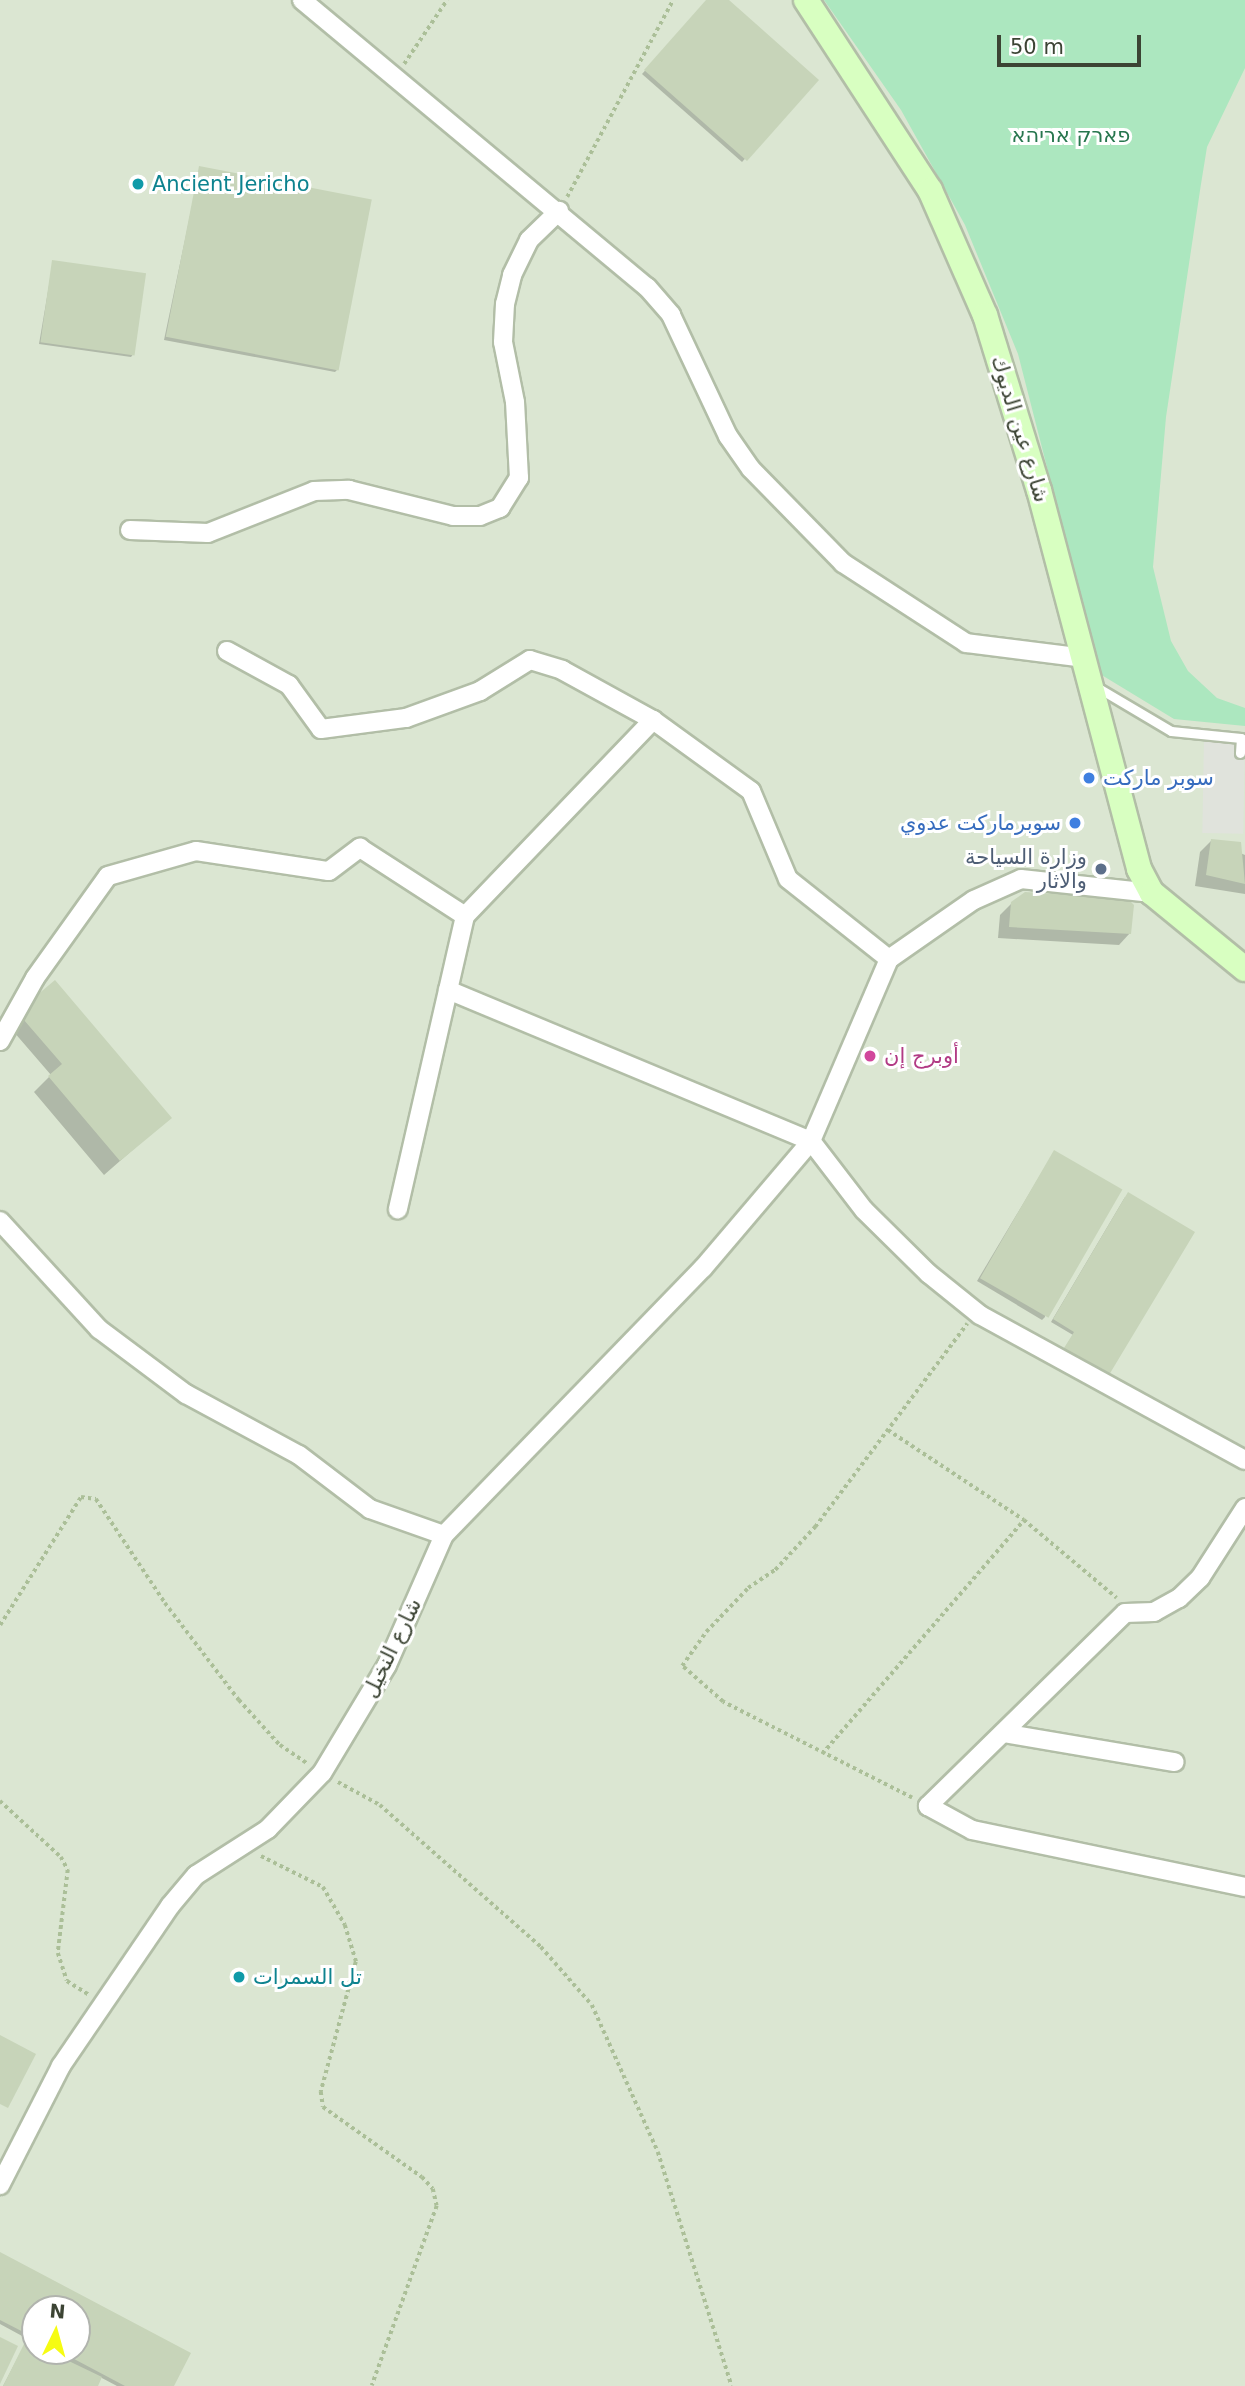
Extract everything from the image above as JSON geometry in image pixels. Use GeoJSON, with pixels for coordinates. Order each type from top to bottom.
{"type":"FeatureCollection","features":[{"type":"Feature","properties":{"kind":"main road","name":"شارع عين الديوك"},"geometry":{"type":"LineString","coordinates":[[806,0],[870,93],[948,226],[1008,384],[1091,684],[1120,811],[1152,893]]}},
{"type":"Feature","properties":{"kind":"main road"},"geometry":{"type":"LineString","coordinates":[[1152,893],[1243,968]]}},
{"type":"Feature","properties":{"kind":"street"},"geometry":{"type":"LineString","coordinates":[[302,0],[559,211],[647,287],[671,315],[728,436],[751,470],[843,563],[966,643],[1084,658]]}},
{"type":"Feature","properties":{"kind":"street"},"geometry":{"type":"LineString","coordinates":[[130,530],[208,533],[314,491],[349,490],[453,516],[480,516],[500,508],[512,495],[519,478],[515,402],[503,342],[506,304],[512,275],[529,240],[559,211]]}},
{"type":"Feature","properties":{"kind":"street"},"geometry":{"type":"LineString","coordinates":[[227,651],[289,685],[321,729],[406,718],[480,691],[530,660],[562,670],[653,720],[751,791],[788,879],[889,959]]}},
{"type":"Feature","properties":{"kind":"street"},"geometry":{"type":"LineString","coordinates":[[398,1209],[465,916],[653,720]]}},
{"type":"Feature","properties":{"kind":"street"},"geometry":{"type":"LineString","coordinates":[[0,1041],[35,978],[108,876],[151,860],[196,851],[329,871],[360,848],[465,916]]}},
{"type":"Feature","properties":{"kind":"street"},"geometry":{"type":"LineString","coordinates":[[0,1221],[99,1329],[186,1394],[299,1455],[370,1509],[444,1535],[703,1268],[811,1141],[889,959],[974,900],[1021,879],[1152,893]]}},
{"type":"Feature","properties":{"kind":"street"},"geometry":{"type":"LineString","coordinates":[[448,990],[811,1141],[864,1210],[929,1274],[976,1311],[1245,1460]]}},
{"type":"Feature","properties":{"kind":"street"},"geometry":{"type":"LineString","coordinates":[[1245,1508],[1200,1577],[1179,1598],[1154,1612],[1125,1614],[928,1806],[972,1830],[1245,1887]]}},
{"type":"Feature","properties":{"kind":"street","name":"شارع النخيل"},"geometry":{"type":"LineString","coordinates":[[0,2185],[61,2066],[154,1927],[196,1875],[243,1847],[322,1773],[387,1665],[444,1535]]}},
{"type":"Feature","properties":{"kind":"street"},"geometry":{"type":"LineString","coordinates":[[1003,1733],[1175,1762]]}},
{"type":"Feature","properties":{"kind":"lane"},"geometry":{"type":"LineString","coordinates":[[1091,684],[1171,731],[1241,738],[1240,753]]}},
{"type":"Feature","properties":{"kind":"path"},"geometry":{"type":"LineString","coordinates":[[395,78],[447,0]]}},
{"type":"Feature","properties":{"kind":"path"},"geometry":{"type":"LineString","coordinates":[[559,211],[673,0]]}},
{"type":"Feature","properties":{"kind":"path"},"geometry":{"type":"LineString","coordinates":[[928,1806],[822,1754],[780,1728],[723,1702],[682,1666],[731,1605],[775,1570],[815,1527],[976,1311]]}},
{"type":"Feature","properties":{"kind":"path"},"geometry":{"type":"LineString","coordinates":[[888,1430],[1024,1520],[1135,1613]]}},
{"type":"Feature","properties":{"kind":"path"},"geometry":{"type":"LineString","coordinates":[[0,1625],[81,1497],[96,1499],[165,1603],[239,1700],[280,1745],[322,1773],[380,1805],[541,1947],[592,2005],[659,2152],[732,2386]]}},
{"type":"Feature","properties":{"kind":"path"},"geometry":{"type":"LineString","coordinates":[[822,1754],[1024,1520]]}},
{"type":"Feature","properties":{"kind":"path"},"geometry":{"type":"LineString","coordinates":[[0,1801],[61,1857],[69,1885],[58,1953],[67,1981],[103,2003]]}},
{"type":"Feature","properties":{"kind":"path"},"geometry":{"type":"LineString","coordinates":[[243,1847],[323,1887],[345,1925],[356,1962],[321,2092],[323,2107],[383,2147],[433,2189],[437,2206],[372,2386]]}},
{"type":"Feature","properties":{"kind":"shaded area"},"geometry":{"type":"Polygon","coordinates":[[[0,0],[1245,0],[1245,2386],[0,2386],[0,0]]]}},
{"type":"Feature","properties":{"kind":"shaded area"},"geometry":{"type":"Polygon","coordinates":[[[1204,737],[1245,738],[1243,834],[1202,833],[1204,737]]]}},
{"type":"Feature","properties":{"kind":"green space","name":"פארק אריהא"},"geometry":{"type":"Polygon","coordinates":[[[824,0],[1245,0],[1245,68],[1207,147],[1166,417],[1153,567],[1171,641],[1188,671],[1217,698],[1245,708],[1245,726],[1174,719],[1100,674],[1018,354],[965,225],[901,110],[824,0]]]}},
{"type":"Feature","properties":{"kind":"building"},"geometry":{"type":"Polygon","coordinates":[[[706,0],[729,0],[819,80],[747,161],[644,70],[706,0]]]}},
{"type":"Feature","properties":{"kind":"building"},"geometry":{"type":"Polygon","coordinates":[[[199,166],[372,200],[339,370],[166,337],[199,166]]]}},
{"type":"Feature","properties":{"kind":"building"},"geometry":{"type":"Polygon","coordinates":[[[52,260],[146,273],[135,355],[40,342],[52,260]]]}},
{"type":"Feature","properties":{"kind":"building"},"geometry":{"type":"Polygon","coordinates":[[[1211,839],[1241,842],[1245,884],[1206,875],[1211,839]]]}},
{"type":"Feature","properties":{"kind":"building"},"geometry":{"type":"Polygon","coordinates":[[[1025,892],[1127,898],[1134,905],[1131,934],[1009,927],[1011,902],[1025,892]]]}},
{"type":"Feature","properties":{"kind":"building"},"geometry":{"type":"Polygon","coordinates":[[[55,980],[172,1118],[120,1161],[48,1076],[62,1064],[17,1012],[55,980]]]}},
{"type":"Feature","properties":{"kind":"building"},"geometry":{"type":"Polygon","coordinates":[[[1054,1150],[1122,1190],[1048,1318],[980,1278],[1054,1150]]]}},
{"type":"Feature","properties":{"kind":"building"},"geometry":{"type":"Polygon","coordinates":[[[1128,1192],[1195,1232],[1109,1375],[1064,1348],[1074,1332],[1053,1319],[1128,1192]]]}},
{"type":"Feature","properties":{"kind":"building"},"geometry":{"type":"Polygon","coordinates":[[[0,2035],[36,2054],[8,2108],[0,2104],[0,2035]]]}},
{"type":"Feature","properties":{"kind":"building"},"geometry":{"type":"Polygon","coordinates":[[[0,2252],[81,2295],[21,2295],[21,2331],[0,2320],[0,2252]]]}},
{"type":"Feature","properties":{"kind":"building"},"geometry":{"type":"Polygon","coordinates":[[[91,2300],[191,2353],[174,2386],[125,2386],[85,2365],[91,2365],[91,2300]]]}},
{"type":"Feature","properties":{"kind":"building"},"geometry":{"type":"Polygon","coordinates":[[[0,2337],[18,2346],[0,2384],[0,2337]]]}},
{"type":"Feature","properties":{"kind":"building"},"geometry":{"type":"Polygon","coordinates":[[[21,2350],[21,2365],[77,2365],[102,2377],[98,2386],[3,2386],[21,2350]]]}},
{"type":"Feature","properties":{"kind":"place","name":"Ancient Jericho"},"geometry":{"type":"Point","coordinates":[138,184]}},
{"type":"Feature","properties":{"kind":"place","name":"سوبر ماركت"},"geometry":{"type":"Point","coordinates":[1089,778]}},
{"type":"Feature","properties":{"kind":"place","name":"سوبرماركت عدوي"},"geometry":{"type":"Point","coordinates":[1075,823]}},
{"type":"Feature","properties":{"kind":"place","name":"وزارة السياحة والاثار"},"geometry":{"type":"Point","coordinates":[1101,869]}},
{"type":"Feature","properties":{"kind":"place","name":"أوبرج إن"},"geometry":{"type":"Point","coordinates":[870,1056]}},
{"type":"Feature","properties":{"kind":"place","name":"تل السمرات"},"geometry":{"type":"Point","coordinates":[239,1977]}}]}
